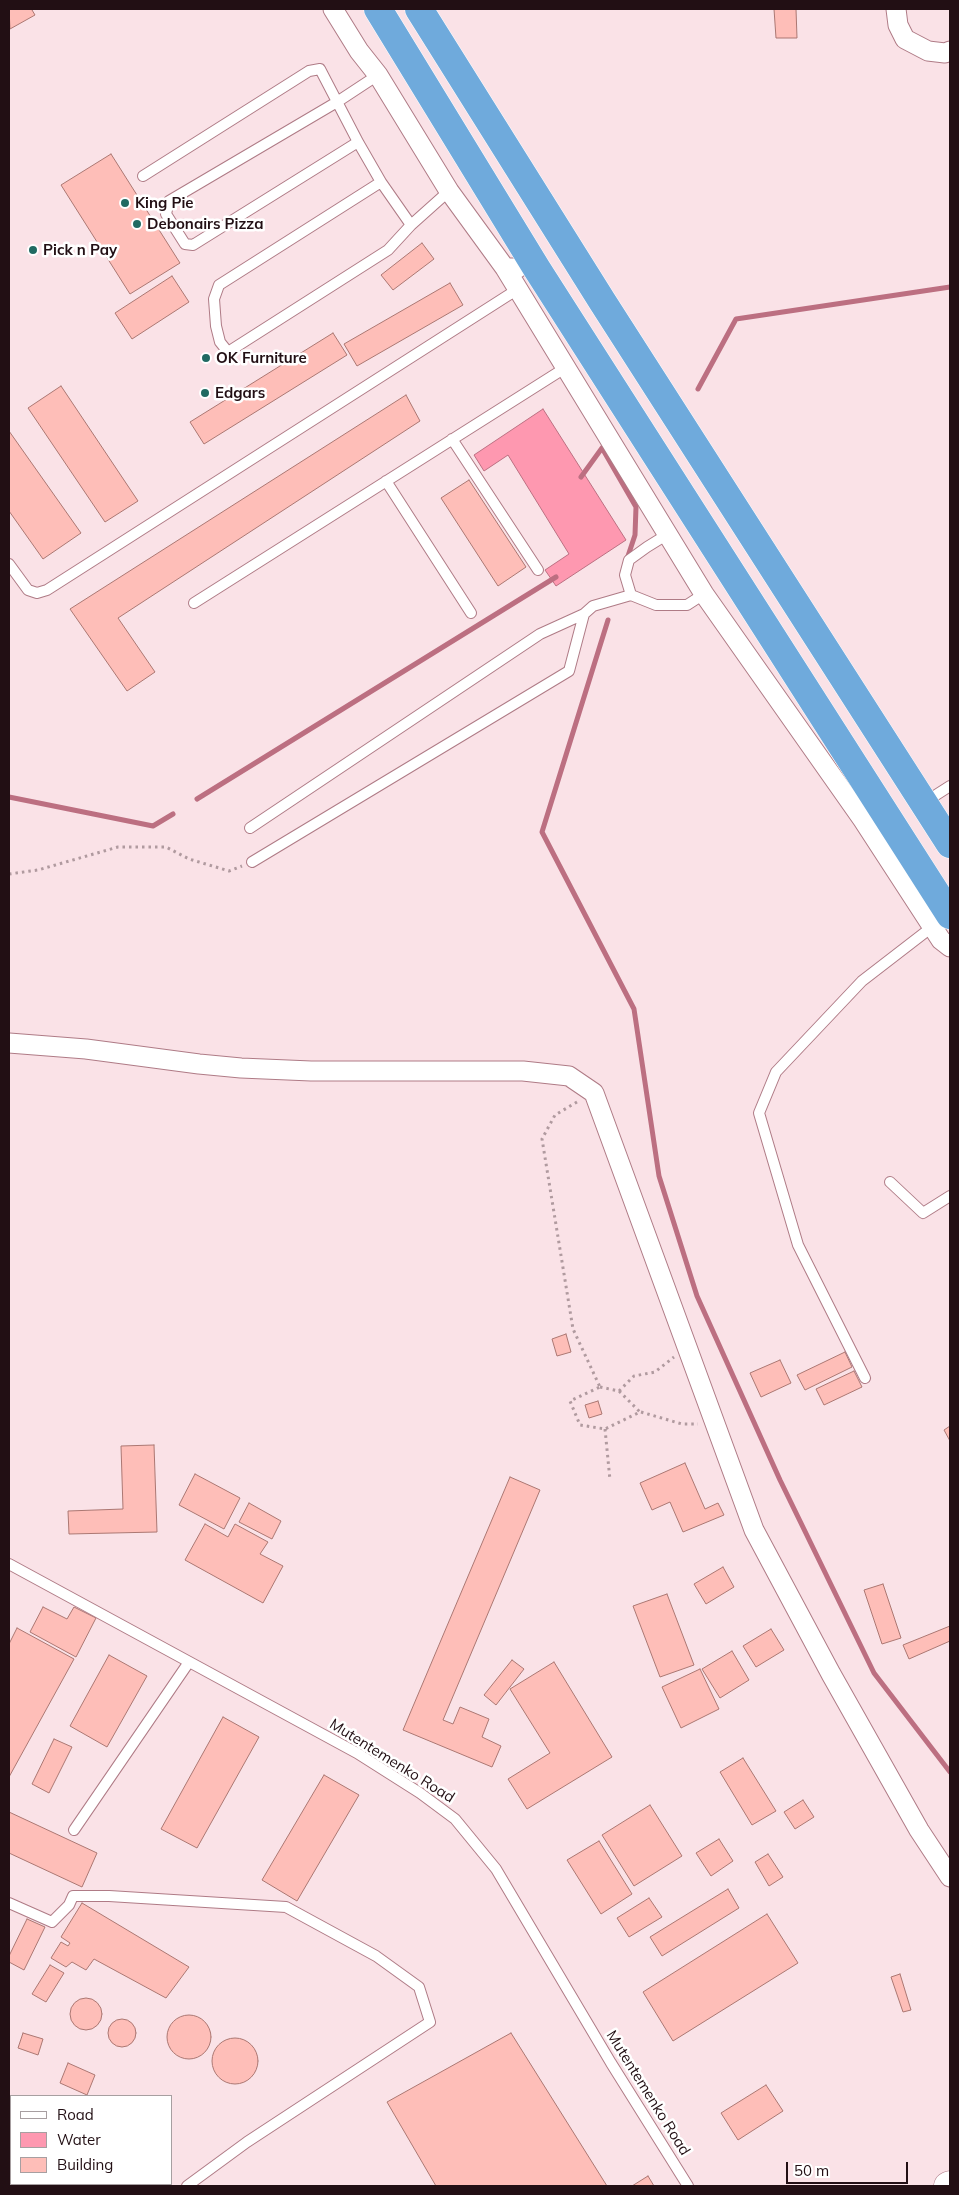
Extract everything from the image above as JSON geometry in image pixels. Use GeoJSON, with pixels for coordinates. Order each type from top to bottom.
{"type":"FeatureCollection","features":[{"type":"Feature","properties":{"kind":"highway"},"geometry":{"type":"LineString","coordinates":[[378,9],[941,921]]}},
{"type":"Feature","properties":{"kind":"highway"},"geometry":{"type":"LineString","coordinates":[[419,9],[602,301],[950,844]]}},
{"type":"Feature","properties":{"kind":"street"},"geometry":{"type":"LineString","coordinates":[[333,9],[359,51],[378,75],[449,191],[505,268],[704,594],[863,820],[941,921],[941,940],[950,947]]}},
{"type":"Feature","properties":{"kind":"street"},"geometry":{"type":"LineString","coordinates":[[896,9],[898,25],[905,39],[928,51],[945,53],[950,51]]}},
{"type":"Feature","properties":{"kind":"street"},"geometry":{"type":"LineString","coordinates":[[505,268],[537,269]]}},
{"type":"Feature","properties":{"kind":"street"},"geometry":{"type":"LineString","coordinates":[[9,1043],[86,1049],[241,1068],[311,1071],[523,1071],[569,1076],[594,1093],[685,1346],[716,1424],[754,1530],[831,1674],[919,1830],[950,1877]]}},
{"type":"Feature","properties":{"kind":"lane"},"geometry":{"type":"LineString","coordinates":[[143,176],[309,71],[320,69],[381,182],[411,225]]}},
{"type":"Feature","properties":{"kind":"lane"},"geometry":{"type":"LineString","coordinates":[[358,142],[193,245],[185,244],[166,214],[169,201],[337,102],[378,75]]}},
{"type":"Feature","properties":{"kind":"lane"},"geometry":{"type":"LineString","coordinates":[[381,182],[218,285],[214,299],[216,326],[220,342],[228,352],[388,250],[411,225],[449,191]]}},
{"type":"Feature","properties":{"kind":"lane"},"geometry":{"type":"LineString","coordinates":[[9,564],[28,590],[37,593],[46,590],[518,289]]}},
{"type":"Feature","properties":{"kind":"lane"},"geometry":{"type":"LineString","coordinates":[[194,603],[565,368]]}},
{"type":"Feature","properties":{"kind":"lane"},"geometry":{"type":"LineString","coordinates":[[452,440],[538,570]]}},
{"type":"Feature","properties":{"kind":"lane"},"geometry":{"type":"LineString","coordinates":[[386,481],[471,613]]}},
{"type":"Feature","properties":{"kind":"lane"},"geometry":{"type":"LineString","coordinates":[[631,595],[625,576],[629,560],[647,546],[668,534]]}},
{"type":"Feature","properties":{"kind":"lane"},"geometry":{"type":"LineString","coordinates":[[250,828],[540,634],[584,614],[593,606],[631,595],[656,606],[688,606],[704,594]]}},
{"type":"Feature","properties":{"kind":"lane"},"geometry":{"type":"LineString","coordinates":[[252,862],[569,671],[584,614]]}},
{"type":"Feature","properties":{"kind":"lane"},"geometry":{"type":"LineString","coordinates":[[924,803],[950,786]]}},
{"type":"Feature","properties":{"kind":"lane"},"geometry":{"type":"LineString","coordinates":[[865,1378],[798,1245],[759,1113],[776,1072],[862,980],[941,921]]}},
{"type":"Feature","properties":{"kind":"lane"},"geometry":{"type":"LineString","coordinates":[[890,1182],[923,1212],[950,1196]]}},
{"type":"Feature","properties":{"kind":"lane","name":"Mutentemenko Road"},"geometry":{"type":"LineString","coordinates":[[9,1564],[357,1753],[420,1793],[455,1819],[496,1868],[611,2063],[688,2186]]}},
{"type":"Feature","properties":{"kind":"lane"},"geometry":{"type":"LineString","coordinates":[[74,1830],[189,1662]]}},
{"type":"Feature","properties":{"kind":"lane"},"geometry":{"type":"LineString","coordinates":[[9,1902],[52,1922],[69,1905],[73,1896],[110,1896],[286,1907],[376,1956],[419,1987],[430,2022],[255,2137],[187,2186]]}},
{"type":"Feature","properties":{"kind":"path"},"geometry":{"type":"LineString","coordinates":[[9,874],[38,870],[118,848],[166,847],[189,859],[229,871],[252,862]]}},
{"type":"Feature","properties":{"kind":"path"},"geometry":{"type":"LineString","coordinates":[[594,1093],[555,1115],[542,1139],[573,1328],[600,1387]]}},
{"type":"Feature","properties":{"kind":"path"},"geometry":{"type":"LineString","coordinates":[[619,1391],[634,1376],[655,1372],[685,1346]]}},
{"type":"Feature","properties":{"kind":"path"},"geometry":{"type":"LineString","coordinates":[[640,1412],[605,1429],[580,1425],[570,1401],[600,1387],[619,1391],[640,1412],[682,1424],[716,1424]]}},
{"type":"Feature","properties":{"kind":"path"},"geometry":{"type":"LineString","coordinates":[[605,1429],[610,1480]]}},
{"type":"Feature","properties":{"kind":"water"},"geometry":{"type":"Polygon","coordinates":[[[543,409],[626,540],[556,586],[545,570],[569,554],[508,455],[484,471],[474,455],[543,409]]]}},
{"type":"Feature","properties":{"kind":"building"},"geometry":{"type":"Polygon","coordinates":[[[9,9],[34,9],[32,10],[35,15],[10,29],[9,9]]]}},
{"type":"Feature","properties":{"kind":"building"},"geometry":{"type":"Polygon","coordinates":[[[774,9],[796,9],[797,38],[776,38],[774,9]]]}},
{"type":"Feature","properties":{"kind":"building"},"geometry":{"type":"Polygon","coordinates":[[[111,154],[180,263],[130,294],[61,185],[111,154]]]}},
{"type":"Feature","properties":{"kind":"building"},"geometry":{"type":"Polygon","coordinates":[[[422,243],[434,259],[393,290],[381,275],[422,243]]]}},
{"type":"Feature","properties":{"kind":"building"},"geometry":{"type":"Polygon","coordinates":[[[172,276],[189,302],[132,339],[115,313],[172,276]]]}},
{"type":"Feature","properties":{"kind":"building"},"geometry":{"type":"Polygon","coordinates":[[[450,283],[463,305],[357,366],[344,344],[450,283]]]}},
{"type":"Feature","properties":{"kind":"building"},"geometry":{"type":"Polygon","coordinates":[[[333,333],[347,355],[204,444],[190,422],[333,333]]]}},
{"type":"Feature","properties":{"kind":"building"},"geometry":{"type":"Polygon","coordinates":[[[61,386],[138,501],[105,522],[28,408],[61,386]]]}},
{"type":"Feature","properties":{"kind":"building"},"geometry":{"type":"Polygon","coordinates":[[[406,395],[420,421],[118,618],[155,672],[127,691],[70,609],[406,395]]]}},
{"type":"Feature","properties":{"kind":"building"},"geometry":{"type":"Polygon","coordinates":[[[9,431],[81,533],[43,559],[9,511],[9,431]]]}},
{"type":"Feature","properties":{"kind":"building"},"geometry":{"type":"Polygon","coordinates":[[[469,480],[526,567],[498,586],[441,498],[469,480]]]}},
{"type":"Feature","properties":{"kind":"building"},"geometry":{"type":"Polygon","coordinates":[[[566,1334],[571,1352],[557,1356],[552,1339],[566,1334]]]}},
{"type":"Feature","properties":{"kind":"building"},"geometry":{"type":"Polygon","coordinates":[[[845,1352],[852,1367],[805,1390],[797,1375],[845,1352]]]}},
{"type":"Feature","properties":{"kind":"building"},"geometry":{"type":"Polygon","coordinates":[[[780,1360],[791,1383],[761,1397],[750,1373],[780,1360]]]}},
{"type":"Feature","properties":{"kind":"building"},"geometry":{"type":"Polygon","coordinates":[[[854,1371],[862,1387],[824,1405],[816,1389],[854,1371]]]}},
{"type":"Feature","properties":{"kind":"building"},"geometry":{"type":"Polygon","coordinates":[[[598,1401],[602,1414],[589,1418],[585,1405],[598,1401]]]}},
{"type":"Feature","properties":{"kind":"building"},"geometry":{"type":"Polygon","coordinates":[[[950,1426],[950,1441],[944,1430],[950,1426]]]}},
{"type":"Feature","properties":{"kind":"building"},"geometry":{"type":"Polygon","coordinates":[[[154,1445],[157,1532],[69,1534],[68,1511],[123,1509],[121,1446],[154,1445]]]}},
{"type":"Feature","properties":{"kind":"building"},"geometry":{"type":"Polygon","coordinates":[[[685,1463],[705,1509],[718,1503],[724,1515],[683,1532],[670,1502],[652,1510],[640,1483],[685,1463]]]}},
{"type":"Feature","properties":{"kind":"building"},"geometry":{"type":"Polygon","coordinates":[[[195,1474],[240,1498],[224,1529],[179,1505],[195,1474]]]}},
{"type":"Feature","properties":{"kind":"building"},"geometry":{"type":"Polygon","coordinates":[[[510,1477],[540,1490],[443,1720],[453,1724],[460,1707],[489,1719],[482,1737],[501,1746],[492,1767],[403,1730],[510,1477]]]}},
{"type":"Feature","properties":{"kind":"building"},"geometry":{"type":"Polygon","coordinates":[[[249,1503],[281,1521],[272,1539],[239,1522],[249,1503]]]}},
{"type":"Feature","properties":{"kind":"building"},"geometry":{"type":"Polygon","coordinates":[[[205,1524],[228,1537],[235,1524],[268,1542],[260,1554],[283,1566],[263,1603],[185,1560],[205,1524]]]}},
{"type":"Feature","properties":{"kind":"building"},"geometry":{"type":"Polygon","coordinates":[[[723,1567],[734,1587],[706,1604],[694,1584],[723,1567]]]}},
{"type":"Feature","properties":{"kind":"building"},"geometry":{"type":"Polygon","coordinates":[[[883,1584],[901,1638],[882,1644],[864,1590],[883,1584]]]}},
{"type":"Feature","properties":{"kind":"building"},"geometry":{"type":"Polygon","coordinates":[[[667,1594],[694,1665],[660,1677],[633,1606],[667,1594]]]}},
{"type":"Feature","properties":{"kind":"building"},"geometry":{"type":"Polygon","coordinates":[[[43,1607],[67,1619],[74,1607],[96,1618],[76,1657],[30,1632],[43,1607]]]}},
{"type":"Feature","properties":{"kind":"building"},"geometry":{"type":"Polygon","coordinates":[[[950,1626],[950,1641],[909,1659],[903,1645],[950,1626]]]}},
{"type":"Feature","properties":{"kind":"building"},"geometry":{"type":"Polygon","coordinates":[[[17,1628],[74,1659],[9,1777],[9,1644],[17,1628]]]}},
{"type":"Feature","properties":{"kind":"building"},"geometry":{"type":"Polygon","coordinates":[[[771,1629],[784,1650],[756,1667],[743,1646],[771,1629]]]}},
{"type":"Feature","properties":{"kind":"building"},"geometry":{"type":"Polygon","coordinates":[[[732,1651],[749,1680],[720,1698],[702,1669],[732,1651]]]}},
{"type":"Feature","properties":{"kind":"building"},"geometry":{"type":"Polygon","coordinates":[[[109,1655],[147,1676],[107,1747],[70,1726],[109,1655]]]}},
{"type":"Feature","properties":{"kind":"building"},"geometry":{"type":"Polygon","coordinates":[[[512,1660],[524,1669],[496,1705],[484,1695],[512,1660]]]}},
{"type":"Feature","properties":{"kind":"building"},"geometry":{"type":"Polygon","coordinates":[[[554,1662],[612,1757],[527,1809],[508,1779],[550,1753],[510,1689],[554,1662]]]}},
{"type":"Feature","properties":{"kind":"building"},"geometry":{"type":"Polygon","coordinates":[[[700,1669],[719,1709],[681,1728],[662,1687],[700,1669]]]}},
{"type":"Feature","properties":{"kind":"building"},"geometry":{"type":"Polygon","coordinates":[[[223,1717],[259,1737],[197,1848],[161,1829],[223,1717]]]}},
{"type":"Feature","properties":{"kind":"building"},"geometry":{"type":"Polygon","coordinates":[[[54,1739],[72,1747],[49,1793],[32,1784],[54,1739]]]}},
{"type":"Feature","properties":{"kind":"building"},"geometry":{"type":"Polygon","coordinates":[[[743,1758],[776,1811],[752,1825],[720,1772],[743,1758]]]}},
{"type":"Feature","properties":{"kind":"building"},"geometry":{"type":"Polygon","coordinates":[[[324,1775],[359,1795],[297,1901],[262,1880],[324,1775]]]}},
{"type":"Feature","properties":{"kind":"building"},"geometry":{"type":"Polygon","coordinates":[[[803,1800],[814,1817],[795,1829],[784,1812],[803,1800]]]}},
{"type":"Feature","properties":{"kind":"building"},"geometry":{"type":"Polygon","coordinates":[[[650,1805],[682,1856],[634,1886],[602,1835],[650,1805]]]}},
{"type":"Feature","properties":{"kind":"building"},"geometry":{"type":"Polygon","coordinates":[[[9,1812],[97,1853],[82,1887],[9,1853],[9,1812]]]}},
{"type":"Feature","properties":{"kind":"building"},"geometry":{"type":"Polygon","coordinates":[[[719,1839],[733,1861],[711,1876],[696,1853],[719,1839]]]}},
{"type":"Feature","properties":{"kind":"building"},"geometry":{"type":"Polygon","coordinates":[[[599,1841],[632,1894],[601,1914],[567,1860],[599,1841]]]}},
{"type":"Feature","properties":{"kind":"building"},"geometry":{"type":"Polygon","coordinates":[[[768,1854],[783,1877],[769,1886],[755,1862],[768,1854]]]}},
{"type":"Feature","properties":{"kind":"building"},"geometry":{"type":"Polygon","coordinates":[[[728,1889],[739,1908],[662,1956],[650,1937],[728,1889]]]}},
{"type":"Feature","properties":{"kind":"building"},"geometry":{"type":"Polygon","coordinates":[[[649,1898],[662,1917],[629,1937],[617,1918],[649,1898]]]}},
{"type":"Feature","properties":{"kind":"building"},"geometry":{"type":"Polygon","coordinates":[[[82,1903],[189,1967],[166,1998],[94,1959],[86,1970],[72,1962],[66,1967],[51,1958],[61,1942],[68,1946],[70,1943],[61,1937],[82,1903]]]}},
{"type":"Feature","properties":{"kind":"building"},"geometry":{"type":"Polygon","coordinates":[[[767,1914],[798,1963],[673,2041],[643,1992],[767,1914]]]}},
{"type":"Feature","properties":{"kind":"building"},"geometry":{"type":"Polygon","coordinates":[[[27,1919],[45,1927],[24,1970],[9,1962],[9,1956],[27,1919]]]}},
{"type":"Feature","properties":{"kind":"building"},"geometry":{"type":"Polygon","coordinates":[[[50,1965],[64,1973],[46,2002],[32,1994],[50,1965]]]}},
{"type":"Feature","properties":{"kind":"building"},"geometry":{"type":"Polygon","coordinates":[[[900,1974],[911,2010],[903,2012],[891,1977],[900,1974]]]}},
{"type":"Feature","properties":{"kind":"building"},"geometry":{"type":"Polygon","coordinates":[[[86,1998],[98,2002],[102,2014],[98,2026],[86,2030],[74,2026],[70,2014],[74,2002],[86,1998]]]}},
{"type":"Feature","properties":{"kind":"building"},"geometry":{"type":"Polygon","coordinates":[[[189,2015],[201,2019],[207,2025],[211,2037],[207,2049],[201,2055],[189,2059],[177,2055],[171,2049],[167,2037],[171,2025],[177,2019],[189,2015]]]}},
{"type":"Feature","properties":{"kind":"building"},"geometry":{"type":"Polygon","coordinates":[[[122,2019],[132,2023],[136,2033],[132,2043],[122,2047],[112,2043],[108,2033],[112,2023],[122,2019]]]}},
{"type":"Feature","properties":{"kind":"building"},"geometry":{"type":"Polygon","coordinates":[[[23,2033],[43,2039],[38,2055],[18,2048],[23,2033]]]}},
{"type":"Feature","properties":{"kind":"building"},"geometry":{"type":"Polygon","coordinates":[[[511,2033],[607,2186],[436,2186],[387,2102],[511,2033]]]}},
{"type":"Feature","properties":{"kind":"building"},"geometry":{"type":"Polygon","coordinates":[[[235,2038],[248,2042],[254,2048],[258,2061],[254,2074],[248,2080],[235,2084],[222,2080],[216,2074],[212,2061],[216,2048],[222,2042],[235,2038]]]}},
{"type":"Feature","properties":{"kind":"building"},"geometry":{"type":"Polygon","coordinates":[[[68,2063],[95,2075],[87,2095],[60,2083],[68,2063]]]}},
{"type":"Feature","properties":{"kind":"building"},"geometry":{"type":"Polygon","coordinates":[[[766,2085],[783,2111],[738,2140],[721,2113],[766,2085]]]}},
{"type":"Feature","properties":{"kind":"building"},"geometry":{"type":"Polygon","coordinates":[[[648,2176],[654,2186],[632,2186],[648,2176]]]}},
{"type":"Feature","properties":{"kind":"waterway"},"geometry":{"type":"LineString","coordinates":[[698,389],[736,319],[950,287]]}},
{"type":"Feature","properties":{"kind":"waterway"},"geometry":{"type":"LineString","coordinates":[[581,477],[602,448],[636,507],[635,535],[627,559]]}},
{"type":"Feature","properties":{"kind":"waterway"},"geometry":{"type":"LineString","coordinates":[[197,799],[556,577]]}},
{"type":"Feature","properties":{"kind":"waterway"},"geometry":{"type":"LineString","coordinates":[[608,620],[542,832],[634,1009],[659,1176],[697,1296],[780,1480],[874,1673],[950,1772]]}},
{"type":"Feature","properties":{"kind":"waterway"},"geometry":{"type":"LineString","coordinates":[[9,797],[153,826],[173,814]]}},
{"type":"Feature","properties":{"kind":"place","name":"King Pie"},"geometry":{"type":"Point","coordinates":[125,203]}},
{"type":"Feature","properties":{"kind":"place","name":"Debonairs Pizza"},"geometry":{"type":"Point","coordinates":[137,224]}},
{"type":"Feature","properties":{"kind":"place","name":"Pick n Pay"},"geometry":{"type":"Point","coordinates":[33,250]}},
{"type":"Feature","properties":{"kind":"place","name":"OK Furniture"},"geometry":{"type":"Point","coordinates":[206,358]}},
{"type":"Feature","properties":{"kind":"place","name":"Edgars"},"geometry":{"type":"Point","coordinates":[205,393]}}]}
